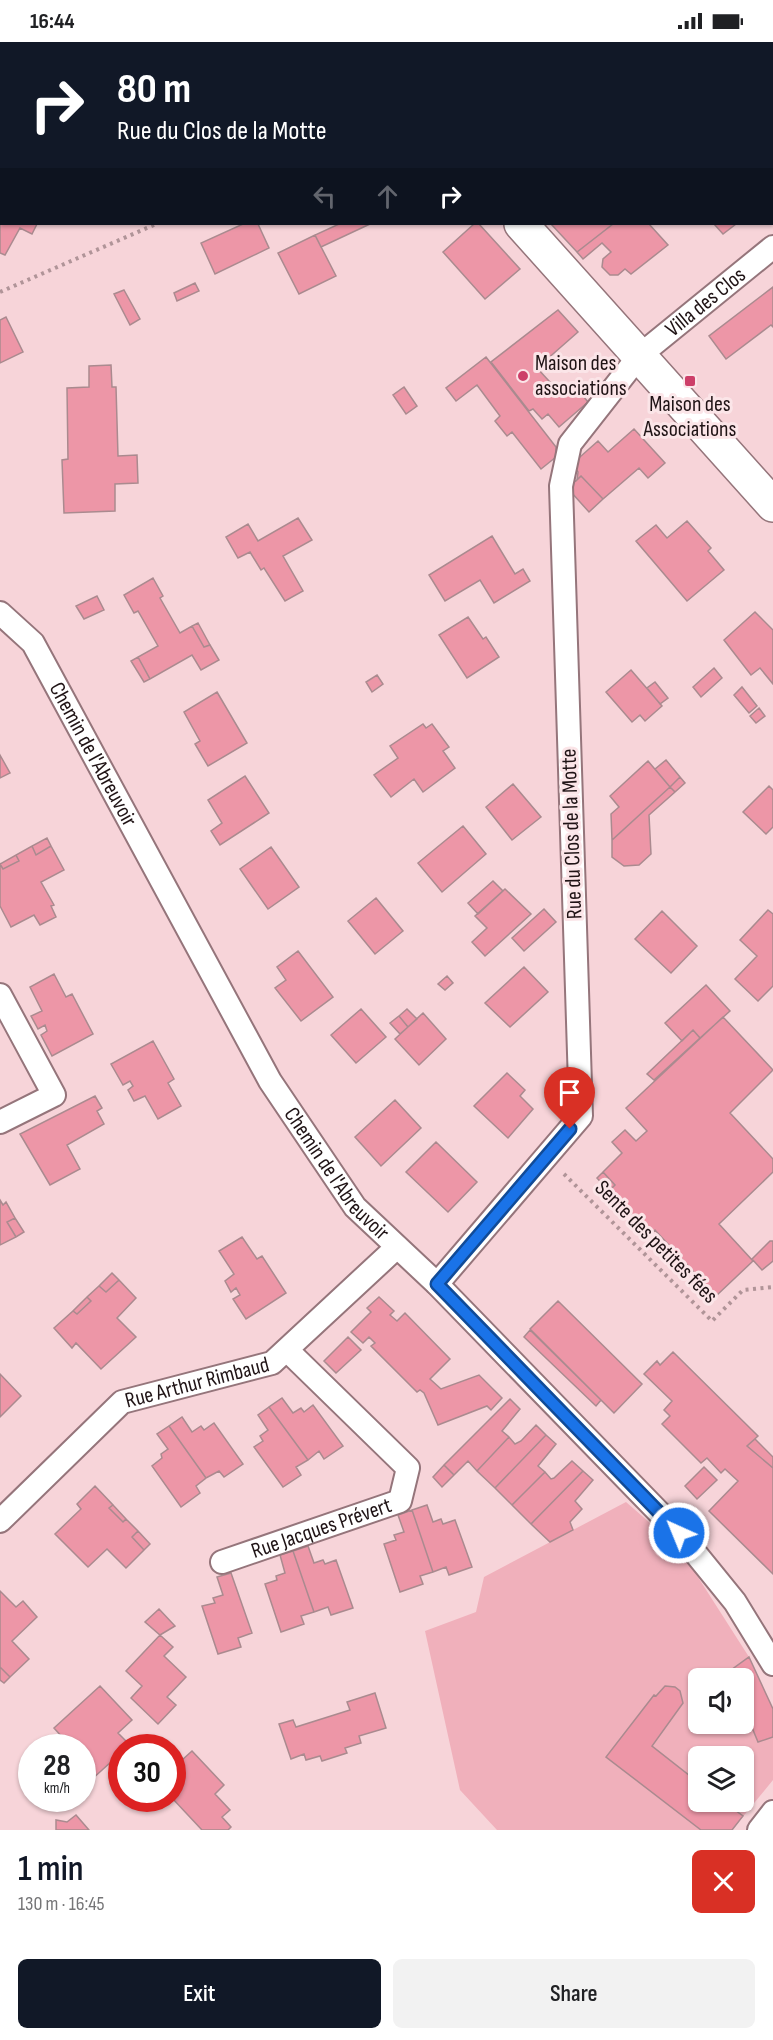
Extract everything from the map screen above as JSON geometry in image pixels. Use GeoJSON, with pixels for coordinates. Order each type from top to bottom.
{"type":"FeatureCollection","features":[{"type":"Feature","properties":{"kind":"street"},"geometry":{"type":"LineString","coordinates":[[522,225],[773,505]]}},
{"type":"Feature","properties":{"kind":"street","name":"Villa des Clos"},"geometry":{"type":"LineString","coordinates":[[639,356],[773,247]]}},
{"type":"Feature","properties":{"kind":"street","name":"Rue du Clos de la Motte"},"geometry":{"type":"LineString","coordinates":[[437,1284],[581,1116],[561,486],[570,444],[639,356]]}},
{"type":"Feature","properties":{"kind":"street","name":"Chemin de l'Abreuvoir"},"geometry":{"type":"LineString","coordinates":[[0,613],[33,643],[270,1081],[355,1208],[437,1284],[679,1533],[735,1602],[773,1664]]}},
{"type":"Feature","properties":{"kind":"street"},"geometry":{"type":"LineString","coordinates":[[0,1122],[54,1095],[2,1004]]}},
{"type":"Feature","properties":{"kind":"street","name":"Rue Arthur Rimbaud"},"geometry":{"type":"LineString","coordinates":[[0,1521],[122,1402],[272,1363],[397,1247]]}},
{"type":"Feature","properties":{"kind":"street","name":"Rue Jacques Prévert"},"geometry":{"type":"LineString","coordinates":[[222,1562],[400,1501],[408,1468],[287,1350]]}},
{"type":"Feature","properties":{"kind":"street"},"geometry":{"type":"LineString","coordinates":[[759,1830],[773,1812]]}},
{"type":"Feature","properties":{"kind":"path"},"geometry":{"type":"LineString","coordinates":[[0,292],[154,225]]}},
{"type":"Feature","properties":{"kind":"path","name":"Sente des petites fées"},"geometry":{"type":"LineString","coordinates":[[546,1156],[712,1321],[743,1290],[773,1287]]}},
{"type":"Feature","properties":{"kind":"shaded area"},"geometry":{"type":"Polygon","coordinates":[[[626,1502],[680,1549],[749,1657],[773,1709],[773,1780],[754,1803],[754,1746],[688,1746],[688,1812],[747,1812],[732,1830],[497,1830],[460,1790],[425,1631],[476,1612],[484,1577],[626,1502]]]}},
{"type":"Feature","properties":{"kind":"building"},"geometry":{"type":"Polygon","coordinates":[[[0,225],[36,225],[32,234],[20,228],[5,255],[0,253],[0,225]]]}},
{"type":"Feature","properties":{"kind":"building"},"geometry":{"type":"Polygon","coordinates":[[[241,225],[258,225],[269,248],[215,274],[201,243],[241,225]]]}},
{"type":"Feature","properties":{"kind":"building"},"geometry":{"type":"Polygon","coordinates":[[[337,225],[368,225],[321,247],[315,235],[337,225]]]}},
{"type":"Feature","properties":{"kind":"building"},"geometry":{"type":"Polygon","coordinates":[[[473,225],[480,225],[520,269],[485,299],[443,252],[473,225]]]}},
{"type":"Feature","properties":{"kind":"building"},"geometry":{"type":"Polygon","coordinates":[[[552,225],[612,225],[577,252],[552,225]]]}},
{"type":"Feature","properties":{"kind":"building"},"geometry":{"type":"Polygon","coordinates":[[[612,225],[650,225],[668,245],[631,274],[625,269],[618,275],[610,275],[602,267],[603,259],[611,252],[602,243],[583,259],[577,252],[612,225]]]}},
{"type":"Feature","properties":{"kind":"building"},"geometry":{"type":"Polygon","coordinates":[[[715,225],[735,225],[723,234],[715,225]]]}},
{"type":"Feature","properties":{"kind":"building"},"geometry":{"type":"Polygon","coordinates":[[[315,235],[336,276],[299,294],[278,253],[315,235]]]}},
{"type":"Feature","properties":{"kind":"building"},"geometry":{"type":"Polygon","coordinates":[[[195,283],[199,291],[177,301],[174,293],[195,283]]]}},
{"type":"Feature","properties":{"kind":"building"},"geometry":{"type":"Polygon","coordinates":[[[773,287],[773,327],[771,325],[726,359],[709,336],[773,287]]]}},
{"type":"Feature","properties":{"kind":"building"},"geometry":{"type":"Polygon","coordinates":[[[124,290],[140,319],[130,325],[114,294],[124,290]]]}},
{"type":"Feature","properties":{"kind":"building","name":"Maison des associations"},"geometry":{"type":"Polygon","coordinates":[[[558,310],[578,332],[537,368],[562,395],[574,385],[588,402],[559,427],[548,414],[542,419],[533,409],[529,411],[491,362],[558,310]]]}},
{"type":"Feature","properties":{"kind":"building"},"geometry":{"type":"Polygon","coordinates":[[[6,317],[23,352],[0,363],[0,320],[6,317]]]}},
{"type":"Feature","properties":{"kind":"building"},"geometry":{"type":"Polygon","coordinates":[[[486,357],[556,447],[556,457],[541,469],[512,432],[507,436],[495,421],[500,416],[477,385],[456,401],[446,388],[486,357]]]}},
{"type":"Feature","properties":{"kind":"building"},"geometry":{"type":"Polygon","coordinates":[[[111,365],[112,387],[116,387],[118,456],[137,455],[138,483],[115,484],[115,511],[64,513],[62,460],[68,459],[67,388],[89,387],[89,366],[111,365]]]}},
{"type":"Feature","properties":{"kind":"building"},"geometry":{"type":"Polygon","coordinates":[[[404,387],[417,406],[406,414],[393,395],[404,387]]]}},
{"type":"Feature","properties":{"kind":"building"},"geometry":{"type":"Polygon","coordinates":[[[634,429],[665,463],[648,478],[639,468],[603,499],[581,476],[577,480],[578,472],[572,464],[598,441],[608,452],[634,429]]]}},
{"type":"Feature","properties":{"kind":"building"},"geometry":{"type":"Polygon","coordinates":[[[581,476],[603,499],[589,512],[571,492],[572,484],[581,476]]]}},
{"type":"Feature","properties":{"kind":"building"},"geometry":{"type":"Polygon","coordinates":[[[298,518],[312,540],[283,556],[303,591],[285,601],[264,568],[261,570],[250,552],[238,558],[226,537],[248,524],[258,541],[298,518]]]}},
{"type":"Feature","properties":{"kind":"building"},"geometry":{"type":"Polygon","coordinates":[[[687,521],[711,548],[708,551],[724,570],[687,601],[636,541],[656,525],[667,538],[687,521]]]}},
{"type":"Feature","properties":{"kind":"building"},"geometry":{"type":"Polygon","coordinates":[[[492,536],[515,574],[523,569],[530,581],[494,603],[480,580],[445,601],[429,575],[492,536]]]}},
{"type":"Feature","properties":{"kind":"building"},"geometry":{"type":"Polygon","coordinates":[[[153,578],[163,596],[160,598],[180,633],[192,626],[204,647],[210,645],[219,660],[201,670],[192,655],[150,679],[138,657],[158,646],[138,611],[134,613],[124,595],[153,578]]]}},
{"type":"Feature","properties":{"kind":"building"},"geometry":{"type":"Polygon","coordinates":[[[97,596],[104,610],[84,619],[76,606],[97,596]]]}},
{"type":"Feature","properties":{"kind":"building"},"geometry":{"type":"Polygon","coordinates":[[[755,612],[773,630],[773,684],[760,668],[751,675],[724,640],[755,612]]]}},
{"type":"Feature","properties":{"kind":"building"},"geometry":{"type":"Polygon","coordinates":[[[468,617],[483,639],[486,637],[499,657],[467,678],[439,635],[468,617]]]}},
{"type":"Feature","properties":{"kind":"building"},"geometry":{"type":"Polygon","coordinates":[[[198,623],[210,645],[204,647],[192,626],[198,623]]]}},
{"type":"Feature","properties":{"kind":"building"},"geometry":{"type":"Polygon","coordinates":[[[138,657],[150,679],[144,682],[131,661],[138,657]]]}},
{"type":"Feature","properties":{"kind":"building"},"geometry":{"type":"Polygon","coordinates":[[[714,668],[722,678],[701,697],[693,687],[714,668]]]}},
{"type":"Feature","properties":{"kind":"building"},"geometry":{"type":"Polygon","coordinates":[[[631,670],[662,706],[645,721],[640,715],[632,722],[606,692],[631,670]]]}},
{"type":"Feature","properties":{"kind":"building"},"geometry":{"type":"Polygon","coordinates":[[[377,675],[383,684],[372,692],[366,682],[377,675]]]}},
{"type":"Feature","properties":{"kind":"building"},"geometry":{"type":"Polygon","coordinates":[[[655,682],[668,698],[660,704],[647,688],[655,682]]]}},
{"type":"Feature","properties":{"kind":"building"},"geometry":{"type":"Polygon","coordinates":[[[742,687],[757,706],[749,713],[734,695],[742,687]]]}},
{"type":"Feature","properties":{"kind":"building"},"geometry":{"type":"Polygon","coordinates":[[[217,692],[247,743],[208,766],[195,744],[200,741],[184,712],[217,692]]]}},
{"type":"Feature","properties":{"kind":"building"},"geometry":{"type":"Polygon","coordinates":[[[759,708],[765,716],[756,723],[750,716],[759,708]]]}},
{"type":"Feature","properties":{"kind":"building"},"geometry":{"type":"Polygon","coordinates":[[[423,724],[426,728],[432,724],[449,747],[443,751],[455,768],[423,792],[414,779],[391,797],[374,775],[398,758],[390,746],[423,724]]]}},
{"type":"Feature","properties":{"kind":"building"},"geometry":{"type":"Polygon","coordinates":[[[0,755],[10,773],[0,778],[0,755]]]}},
{"type":"Feature","properties":{"kind":"building"},"geometry":{"type":"Polygon","coordinates":[[[666,760],[680,777],[670,787],[655,769],[666,760]]]}},
{"type":"Feature","properties":{"kind":"building"},"geometry":{"type":"Polygon","coordinates":[[[648,761],[670,787],[612,840],[611,814],[619,807],[610,796],[648,761]]]}},
{"type":"Feature","properties":{"kind":"building"},"geometry":{"type":"Polygon","coordinates":[[[245,776],[269,813],[220,845],[211,831],[222,823],[208,800],[245,776]]]}},
{"type":"Feature","properties":{"kind":"building"},"geometry":{"type":"Polygon","coordinates":[[[680,777],[685,783],[675,792],[670,787],[680,777]]]}},
{"type":"Feature","properties":{"kind":"building"},"geometry":{"type":"Polygon","coordinates":[[[513,784],[541,817],[512,840],[486,807],[513,784]]]}},
{"type":"Feature","properties":{"kind":"building"},"geometry":{"type":"Polygon","coordinates":[[[769,786],[773,790],[773,827],[766,834],[743,812],[769,786]]]}},
{"type":"Feature","properties":{"kind":"building"},"geometry":{"type":"Polygon","coordinates":[[[670,787],[675,792],[649,815],[651,854],[639,865],[624,866],[612,857],[612,840],[670,787]]]}},
{"type":"Feature","properties":{"kind":"building"},"geometry":{"type":"Polygon","coordinates":[[[463,826],[486,854],[442,892],[418,863],[463,826]]]}},
{"type":"Feature","properties":{"kind":"building"},"geometry":{"type":"Polygon","coordinates":[[[47,838],[51,846],[36,855],[32,846],[47,838]]]}},
{"type":"Feature","properties":{"kind":"building"},"geometry":{"type":"Polygon","coordinates":[[[32,846],[36,855],[51,846],[64,870],[41,882],[54,905],[51,906],[56,917],[40,925],[34,915],[11,927],[0,906],[0,864],[3,869],[19,861],[16,855],[32,846]]]}},
{"type":"Feature","properties":{"kind":"building"},"geometry":{"type":"Polygon","coordinates":[[[271,847],[299,887],[268,909],[240,869],[271,847]]]}},
{"type":"Feature","properties":{"kind":"building"},"geometry":{"type":"Polygon","coordinates":[[[16,855],[19,861],[3,869],[0,864],[16,855]]]}},
{"type":"Feature","properties":{"kind":"building"},"geometry":{"type":"Polygon","coordinates":[[[493,881],[503,891],[478,914],[468,903],[493,881]]]}},
{"type":"Feature","properties":{"kind":"building"},"geometry":{"type":"Polygon","coordinates":[[[505,889],[531,914],[485,956],[472,942],[487,928],[475,916],[505,889]]]}},
{"type":"Feature","properties":{"kind":"building"},"geometry":{"type":"Polygon","coordinates":[[[376,898],[403,931],[375,954],[348,921],[376,898]]]}},
{"type":"Feature","properties":{"kind":"building"},"geometry":{"type":"Polygon","coordinates":[[[544,909],[556,922],[524,951],[512,938],[544,909]]]}},
{"type":"Feature","properties":{"kind":"building"},"geometry":{"type":"Polygon","coordinates":[[[768,910],[773,914],[773,986],[758,1001],[735,979],[757,956],[740,940],[768,910]]]}},
{"type":"Feature","properties":{"kind":"building"},"geometry":{"type":"Polygon","coordinates":[[[662,911],[697,946],[671,973],[635,939],[662,911]]]}},
{"type":"Feature","properties":{"kind":"building"},"geometry":{"type":"Polygon","coordinates":[[[298,951],[333,997],[301,1021],[275,988],[286,980],[277,967],[298,951]]]}},
{"type":"Feature","properties":{"kind":"building"},"geometry":{"type":"Polygon","coordinates":[[[524,967],[548,992],[510,1027],[485,1003],[524,967]]]}},
{"type":"Feature","properties":{"kind":"building"},"geometry":{"type":"Polygon","coordinates":[[[54,974],[66,997],[72,994],[93,1034],[52,1056],[41,1035],[47,1031],[45,1025],[38,1029],[31,1016],[42,1011],[30,987],[54,974]]]}},
{"type":"Feature","properties":{"kind":"building"},"geometry":{"type":"Polygon","coordinates":[[[447,976],[453,983],[445,990],[438,984],[447,976]]]}},
{"type":"Feature","properties":{"kind":"building"},"geometry":{"type":"Polygon","coordinates":[[[706,985],[730,1011],[700,1038],[693,1030],[682,1041],[665,1023],[706,985]]]}},
{"type":"Feature","properties":{"kind":"building"},"geometry":{"type":"Polygon","coordinates":[[[361,1009],[386,1037],[356,1063],[331,1035],[361,1009]]]}},
{"type":"Feature","properties":{"kind":"building"},"geometry":{"type":"Polygon","coordinates":[[[407,1009],[417,1019],[408,1027],[399,1016],[407,1009]]]}},
{"type":"Feature","properties":{"kind":"building"},"geometry":{"type":"Polygon","coordinates":[[[423,1013],[446,1039],[419,1065],[395,1039],[423,1013]]]}},
{"type":"Feature","properties":{"kind":"building"},"geometry":{"type":"Polygon","coordinates":[[[399,1016],[408,1027],[400,1034],[390,1023],[399,1016]]]}},
{"type":"Feature","properties":{"kind":"building"},"geometry":{"type":"Polygon","coordinates":[[[723,1017],[773,1070],[730,1113],[773,1159],[773,1172],[719,1224],[753,1261],[716,1296],[655,1230],[650,1235],[609,1191],[615,1185],[603,1172],[622,1153],[612,1142],[625,1130],[636,1141],[647,1131],[626,1108],[723,1017]]]}},
{"type":"Feature","properties":{"kind":"building"},"geometry":{"type":"Polygon","coordinates":[[[693,1030],[700,1038],[654,1080],[647,1074],[693,1030]]]}},
{"type":"Feature","properties":{"kind":"building"},"geometry":{"type":"Polygon","coordinates":[[[153,1041],[174,1079],[168,1083],[181,1106],[158,1119],[145,1096],[134,1101],[128,1090],[133,1086],[130,1081],[123,1085],[111,1064],[153,1041]]]}},
{"type":"Feature","properties":{"kind":"building"},"geometry":{"type":"Polygon","coordinates":[[[507,1073],[525,1090],[520,1096],[533,1109],[508,1138],[474,1106],[507,1073]]]}},
{"type":"Feature","properties":{"kind":"building"},"geometry":{"type":"Polygon","coordinates":[[[95,1096],[102,1108],[97,1111],[104,1124],[67,1145],[80,1169],[50,1185],[20,1134],[95,1096]]]}},
{"type":"Feature","properties":{"kind":"building"},"geometry":{"type":"Polygon","coordinates":[[[395,1100],[421,1128],[381,1166],[355,1137],[395,1100]]]}},
{"type":"Feature","properties":{"kind":"building"},"geometry":{"type":"Polygon","coordinates":[[[436,1142],[477,1182],[448,1212],[406,1172],[436,1142]]]}},
{"type":"Feature","properties":{"kind":"building"},"geometry":{"type":"Polygon","coordinates":[[[603,1172],[615,1185],[609,1191],[597,1178],[603,1172]]]}},
{"type":"Feature","properties":{"kind":"building"},"geometry":{"type":"Polygon","coordinates":[[[0,1200],[3,1205],[6,1202],[15,1218],[7,1222],[16,1237],[0,1245],[0,1200]]]}},
{"type":"Feature","properties":{"kind":"building"},"geometry":{"type":"Polygon","coordinates":[[[15,1218],[24,1232],[16,1237],[7,1222],[15,1218]]]}},
{"type":"Feature","properties":{"kind":"building"},"geometry":{"type":"Polygon","coordinates":[[[242,1237],[257,1259],[262,1256],[286,1293],[246,1319],[233,1299],[240,1295],[236,1288],[231,1292],[225,1281],[234,1274],[219,1251],[242,1237]]]}},
{"type":"Feature","properties":{"kind":"building"},"geometry":{"type":"Polygon","coordinates":[[[770,1241],[773,1241],[773,1261],[762,1270],[752,1259],[770,1241]]]}},
{"type":"Feature","properties":{"kind":"building"},"geometry":{"type":"Polygon","coordinates":[[[112,1273],[119,1280],[106,1292],[99,1286],[112,1273]]]}},
{"type":"Feature","properties":{"kind":"building"},"geometry":{"type":"Polygon","coordinates":[[[119,1280],[136,1298],[117,1318],[136,1337],[101,1369],[76,1343],[72,1348],[54,1328],[73,1311],[77,1314],[91,1301],[87,1297],[99,1286],[106,1292],[119,1280]]]}},
{"type":"Feature","properties":{"kind":"building"},"geometry":{"type":"Polygon","coordinates":[[[87,1297],[91,1301],[77,1314],[73,1311],[87,1297]]]}},
{"type":"Feature","properties":{"kind":"building"},"geometry":{"type":"Polygon","coordinates":[[[379,1297],[394,1311],[390,1315],[397,1321],[405,1313],[450,1359],[430,1379],[441,1389],[479,1375],[502,1398],[491,1410],[487,1406],[438,1425],[424,1393],[420,1390],[417,1392],[371,1346],[375,1343],[369,1337],[363,1343],[351,1332],[371,1312],[367,1308],[379,1297]]]}},
{"type":"Feature","properties":{"kind":"building"},"geometry":{"type":"Polygon","coordinates":[[[558,1301],[642,1384],[614,1413],[530,1329],[558,1301]]]}},
{"type":"Feature","properties":{"kind":"building"},"geometry":{"type":"Polygon","coordinates":[[[530,1330],[601,1400],[596,1406],[524,1337],[530,1330]]]}},
{"type":"Feature","properties":{"kind":"building"},"geometry":{"type":"Polygon","coordinates":[[[348,1337],[361,1350],[336,1373],[324,1361],[348,1337]]]}},
{"type":"Feature","properties":{"kind":"building"},"geometry":{"type":"Polygon","coordinates":[[[673,1352],[758,1436],[747,1446],[773,1468],[773,1574],[709,1511],[738,1481],[725,1469],[721,1473],[707,1458],[701,1463],[662,1424],[670,1416],[664,1410],[672,1401],[644,1374],[657,1361],[660,1365],[673,1352]]]}},
{"type":"Feature","properties":{"kind":"building"},"geometry":{"type":"Polygon","coordinates":[[[0,1374],[21,1396],[0,1417],[0,1374]]]}},
{"type":"Feature","properties":{"kind":"building"},"geometry":{"type":"Polygon","coordinates":[[[282,1398],[293,1413],[301,1408],[304,1412],[313,1405],[343,1446],[324,1459],[319,1451],[308,1460],[269,1407],[282,1398]]]}},
{"type":"Feature","properties":{"kind":"building"},"geometry":{"type":"Polygon","coordinates":[[[510,1399],[520,1409],[502,1431],[509,1437],[477,1471],[468,1461],[454,1475],[444,1465],[510,1399]]]}},
{"type":"Feature","properties":{"kind":"building"},"geometry":{"type":"Polygon","coordinates":[[[269,1407],[308,1460],[296,1467],[301,1475],[283,1487],[254,1447],[263,1441],[260,1436],[268,1430],[258,1415],[269,1407]]]}},
{"type":"Feature","properties":{"kind":"building"},"geometry":{"type":"Polygon","coordinates":[[[182,1417],[192,1432],[201,1426],[204,1430],[214,1423],[243,1464],[224,1477],[219,1471],[206,1478],[169,1426],[182,1417]]]}},
{"type":"Feature","properties":{"kind":"building"},"geometry":{"type":"Polygon","coordinates":[[[536,1425],[546,1435],[495,1488],[477,1471],[509,1437],[515,1444],[521,1441],[536,1425]]]}},
{"type":"Feature","properties":{"kind":"building"},"geometry":{"type":"Polygon","coordinates":[[[169,1426],[206,1478],[196,1486],[200,1493],[181,1507],[152,1466],[168,1449],[157,1434],[169,1426]]]}},
{"type":"Feature","properties":{"kind":"building"},"geometry":{"type":"Polygon","coordinates":[[[546,1435],[556,1444],[538,1466],[545,1472],[512,1505],[495,1488],[546,1435]]]}},
{"type":"Feature","properties":{"kind":"building"},"geometry":{"type":"Polygon","coordinates":[[[755,1439],[773,1457],[773,1468],[747,1446],[755,1439]]]}},
{"type":"Feature","properties":{"kind":"building"},"geometry":{"type":"Polygon","coordinates":[[[572,1461],[583,1471],[531,1524],[512,1505],[545,1472],[551,1479],[554,1478],[572,1461]]]}},
{"type":"Feature","properties":{"kind":"building"},"geometry":{"type":"Polygon","coordinates":[[[444,1465],[454,1475],[442,1487],[433,1477],[444,1465]]]}},
{"type":"Feature","properties":{"kind":"building"},"geometry":{"type":"Polygon","coordinates":[[[704,1467],[717,1480],[697,1499],[685,1486],[704,1467]]]}},
{"type":"Feature","properties":{"kind":"building"},"geometry":{"type":"Polygon","coordinates":[[[583,1471],[593,1480],[575,1501],[582,1509],[570,1522],[573,1530],[550,1542],[531,1524],[583,1471]]]}},
{"type":"Feature","properties":{"kind":"building"},"geometry":{"type":"Polygon","coordinates":[[[95,1486],[113,1505],[109,1508],[123,1522],[126,1519],[138,1531],[132,1537],[144,1550],[126,1568],[107,1549],[88,1567],[55,1534],[81,1509],[77,1504],[95,1486]]]}},
{"type":"Feature","properties":{"kind":"building"},"geometry":{"type":"Polygon","coordinates":[[[113,1505],[126,1519],[123,1522],[109,1508],[113,1505]]]}},
{"type":"Feature","properties":{"kind":"building"},"geometry":{"type":"Polygon","coordinates":[[[427,1505],[433,1522],[441,1519],[443,1524],[455,1520],[472,1567],[449,1575],[446,1567],[433,1572],[412,1510],[427,1505]]]}},
{"type":"Feature","properties":{"kind":"building"},"geometry":{"type":"Polygon","coordinates":[[[412,1510],[433,1572],[420,1576],[423,1584],[400,1592],[384,1544],[396,1540],[394,1535],[404,1532],[398,1515],[412,1510]]]}},
{"type":"Feature","properties":{"kind":"building"},"geometry":{"type":"Polygon","coordinates":[[[138,1531],[150,1544],[144,1550],[132,1537],[138,1531]]]}},
{"type":"Feature","properties":{"kind":"building"},"geometry":{"type":"Polygon","coordinates":[[[308,1546],[314,1563],[323,1560],[325,1564],[336,1560],[353,1608],[331,1615],[328,1607],[314,1612],[293,1551],[308,1546]]]}},
{"type":"Feature","properties":{"kind":"building"},"geometry":{"type":"Polygon","coordinates":[[[293,1551],[314,1612],[301,1616],[304,1624],[281,1632],[265,1584],[277,1580],[276,1576],[285,1573],[280,1555],[293,1551]]]}},
{"type":"Feature","properties":{"kind":"building"},"geometry":{"type":"Polygon","coordinates":[[[231,1573],[252,1633],[238,1638],[241,1647],[218,1654],[202,1606],[215,1603],[213,1598],[223,1595],[217,1577],[231,1573]]]}},
{"type":"Feature","properties":{"kind":"building"},"geometry":{"type":"Polygon","coordinates":[[[0,1591],[16,1607],[23,1601],[37,1617],[12,1641],[29,1659],[10,1677],[0,1667],[0,1591]]]}},
{"type":"Feature","properties":{"kind":"building"},"geometry":{"type":"Polygon","coordinates":[[[159,1609],[175,1626],[160,1635],[145,1622],[159,1609]]]}},
{"type":"Feature","properties":{"kind":"building"},"geometry":{"type":"Polygon","coordinates":[[[160,1635],[173,1647],[164,1656],[186,1677],[167,1697],[176,1705],[158,1724],[131,1698],[142,1686],[126,1671],[160,1635]]]}},
{"type":"Feature","properties":{"kind":"building"},"geometry":{"type":"Polygon","coordinates":[[[749,1657],[773,1709],[773,1737],[758,1742],[754,1732],[754,1668],[734,1668],[749,1657]]]}},
{"type":"Feature","properties":{"kind":"building"},"geometry":{"type":"Polygon","coordinates":[[[0,1667],[10,1677],[4,1683],[0,1680],[0,1667]]]}},
{"type":"Feature","properties":{"kind":"building"},"geometry":{"type":"Polygon","coordinates":[[[100,1686],[132,1720],[119,1734],[108,1734],[108,1765],[96,1775],[96,1734],[59,1734],[54,1728],[100,1686]]]}},
{"type":"Feature","properties":{"kind":"building"},"geometry":{"type":"Polygon","coordinates":[[[665,1686],[675,1687],[680,1691],[683,1703],[652,1746],[688,1774],[688,1812],[738,1812],[743,1816],[732,1830],[701,1830],[606,1757],[654,1695],[656,1696],[665,1686]]]}},
{"type":"Feature","properties":{"kind":"building"},"geometry":{"type":"Polygon","coordinates":[[[375,1693],[386,1728],[359,1736],[361,1743],[345,1748],[347,1753],[322,1761],[320,1756],[306,1760],[304,1754],[291,1759],[279,1724],[293,1720],[296,1727],[350,1710],[347,1702],[375,1693]]]}},
{"type":"Feature","properties":{"kind":"building"},"geometry":{"type":"Polygon","coordinates":[[[192,1751],[224,1785],[215,1794],[230,1810],[222,1817],[231,1827],[228,1830],[202,1830],[185,1812],[186,1756],[192,1751]]]}},
{"type":"Feature","properties":{"kind":"building"},"geometry":{"type":"Polygon","coordinates":[[[76,1815],[89,1830],[56,1830],[56,1820],[67,1822],[76,1815]]]}},
{"type":"Feature","properties":{"kind":"place","name":"Maison des associations"},"geometry":{"type":"Point","coordinates":[523,376]}},
{"type":"Feature","properties":{"kind":"place","name":"Maison des Associations"},"geometry":{"type":"Point","coordinates":[690,381]}},
{"type":"Feature","properties":{"kind":"route"},"geometry":{"type":"LineString","coordinates":[[570,1129],[437,1284],[679,1533]]}}]}
